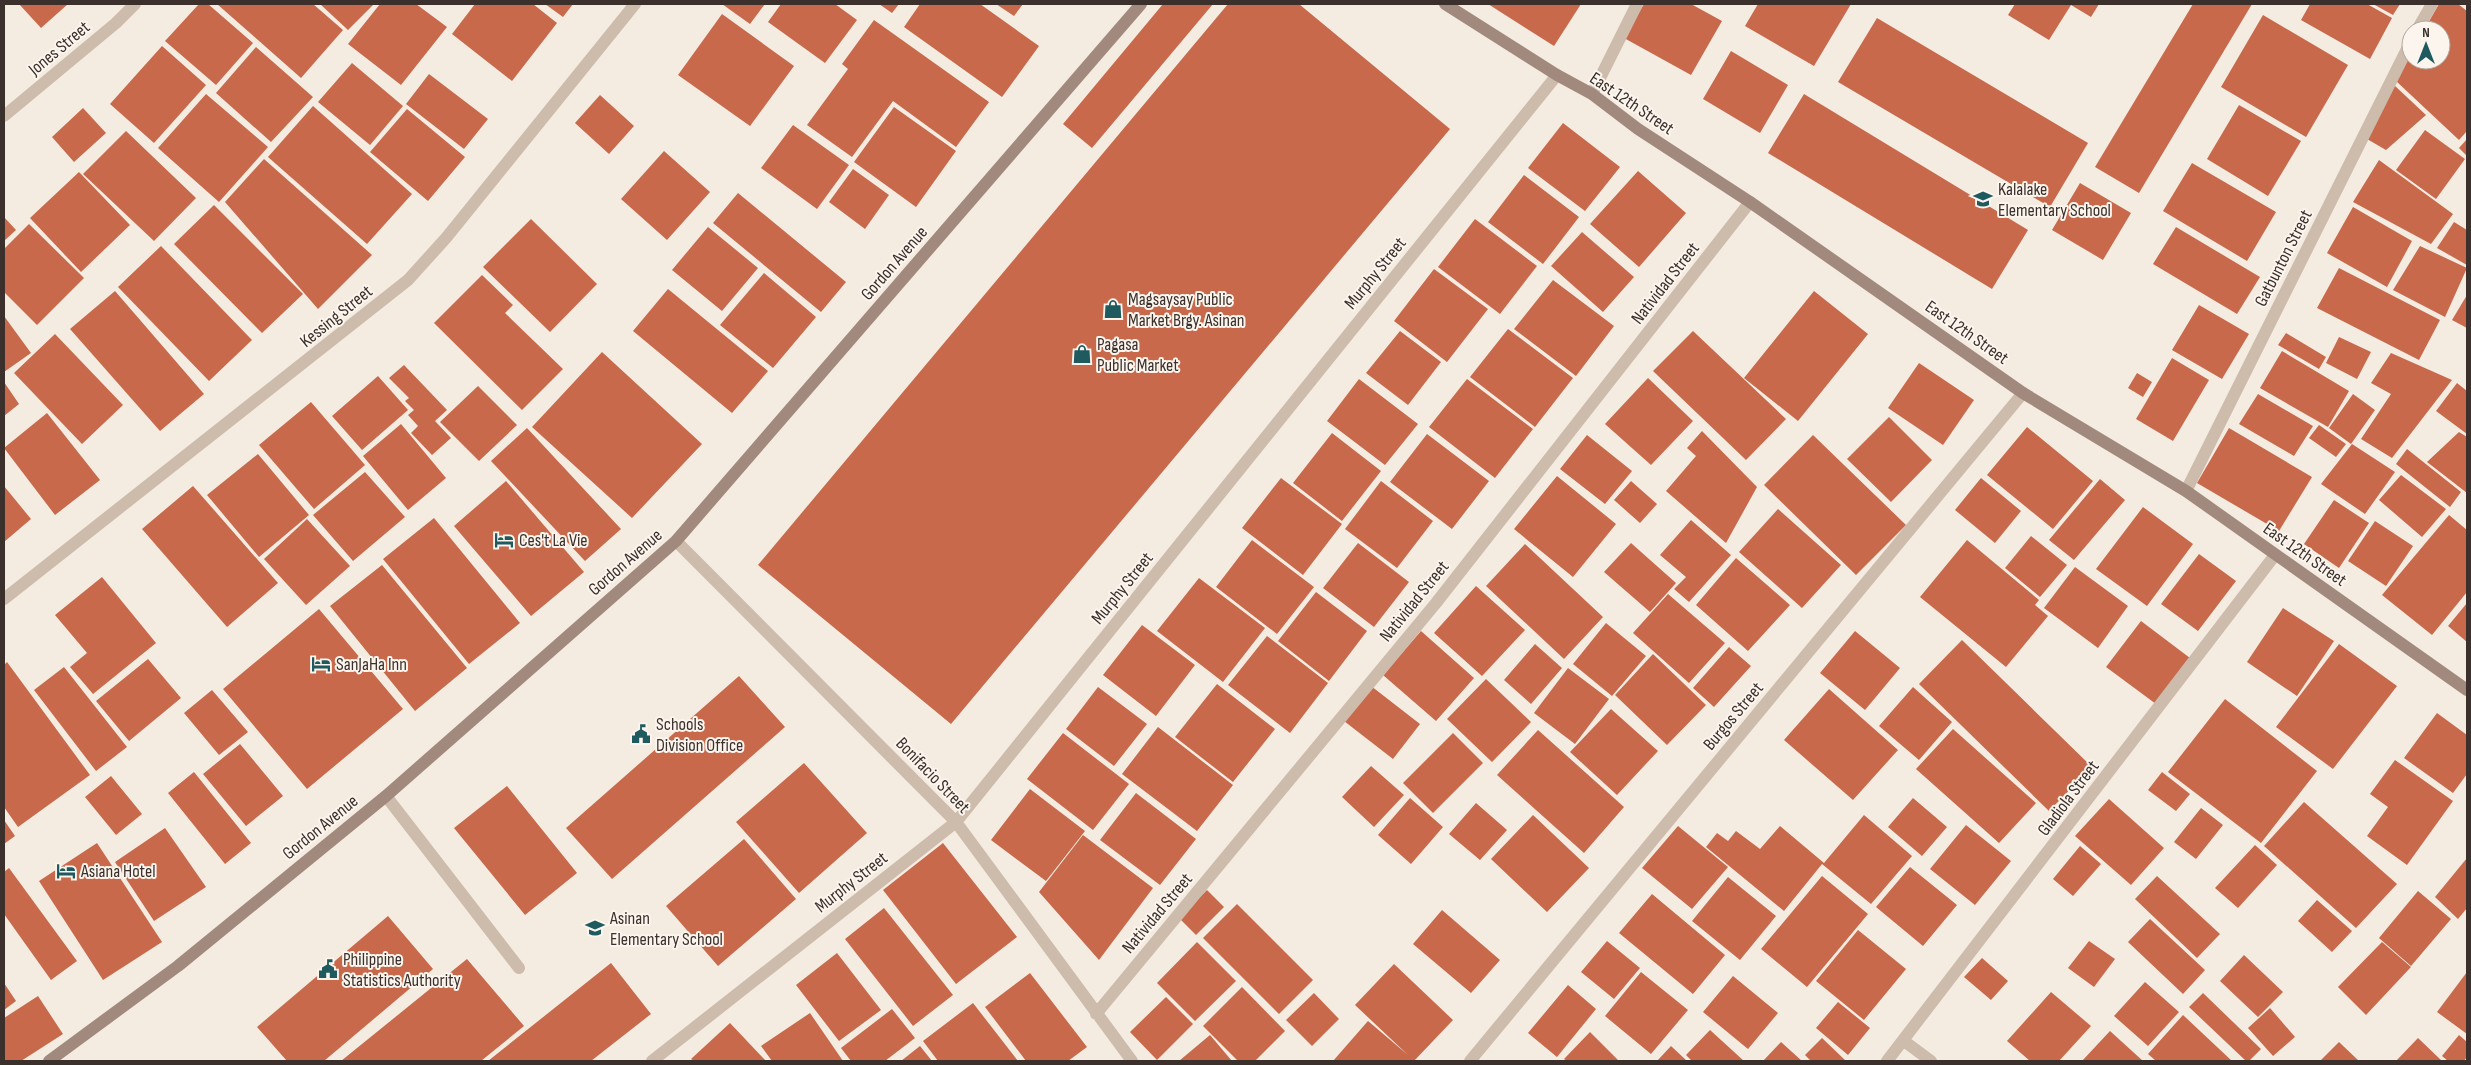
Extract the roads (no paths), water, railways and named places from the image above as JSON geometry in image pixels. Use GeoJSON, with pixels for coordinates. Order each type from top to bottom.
{"type":"FeatureCollection","features":[{"type":"Feature","properties":{"kind":"main road","name":"Gordon Avenue"},"geometry":{"type":"LineString","coordinates":[[49,1061],[178,966],[386,796],[676,542],[1141,4]]}},
{"type":"Feature","properties":{"kind":"main road","name":"East 12th Street"},"geometry":{"type":"LineString","coordinates":[[1446,4],[1557,75],[1592,94],[1638,130],[1750,202],[2023,393],[2186,491],[2467,690]]}},
{"type":"Feature","properties":{"kind":"street","name":"Jones Street"},"geometry":{"type":"LineString","coordinates":[[4,116],[116,23],[135,4]]}},
{"type":"Feature","properties":{"kind":"street","name":"Kessing Street"},"geometry":{"type":"LineString","coordinates":[[4,600],[408,280],[446,238],[635,4]]}},
{"type":"Feature","properties":{"kind":"street"},"geometry":{"type":"LineString","coordinates":[[1592,94],[1638,4]]}},
{"type":"Feature","properties":{"kind":"street"},"geometry":{"type":"LineString","coordinates":[[2423,20],[2432,4]]}},
{"type":"Feature","properties":{"kind":"street","name":"Gatbunton Street"},"geometry":{"type":"LineString","coordinates":[[2186,491],[2401,61]]}},
{"type":"Feature","properties":{"kind":"street","name":"Murphy Street"},"geometry":{"type":"LineString","coordinates":[[652,1061],[956,822],[1557,75]]}},
{"type":"Feature","properties":{"kind":"street","name":"Natividad Street"},"geometry":{"type":"LineString","coordinates":[[1096,1014],[1436,603],[1750,202]]}},
{"type":"Feature","properties":{"kind":"street","name":"Burgos Street"},"geometry":{"type":"LineString","coordinates":[[1470,1061],[2023,393]]}},
{"type":"Feature","properties":{"kind":"street","name":"Bonifacio Street"},"geometry":{"type":"LineString","coordinates":[[676,542],[956,822],[1096,1014],[1127,1060]]}},
{"type":"Feature","properties":{"kind":"street","name":"Gladiola Street"},"geometry":{"type":"LineString","coordinates":[[1887,1061],[2275,555]]}},
{"type":"Feature","properties":{"kind":"street"},"geometry":{"type":"LineString","coordinates":[[386,796],[519,968]]}},
{"type":"Feature","properties":{"kind":"street"},"geometry":{"type":"LineString","coordinates":[[1904,1041],[1931,1061]]}},
{"type":"Feature","properties":{"kind":"place","name":"Kalalake Elementary School"},"geometry":{"type":"Point","coordinates":[1983,199]}},
{"type":"Feature","properties":{"kind":"place","name":"Magsaysay Public Market Brgy. Asinan"},"geometry":{"type":"Point","coordinates":[1113,309]}},
{"type":"Feature","properties":{"kind":"place","name":"Pagasa Public Market"},"geometry":{"type":"Point","coordinates":[1082,354]}},
{"type":"Feature","properties":{"kind":"place","name":"Ces't La Vie"},"geometry":{"type":"Point","coordinates":[504,540]}},
{"type":"Feature","properties":{"kind":"place","name":"SanJaHa Inn"},"geometry":{"type":"Point","coordinates":[321,664]}},
{"type":"Feature","properties":{"kind":"place","name":"Schools Division Office"},"geometry":{"type":"Point","coordinates":[641,734]}},
{"type":"Feature","properties":{"kind":"place","name":"Asiana Hotel"},"geometry":{"type":"Point","coordinates":[66,871]}},
{"type":"Feature","properties":{"kind":"place","name":"Asinan Elementary School"},"geometry":{"type":"Point","coordinates":[595,928]}},
{"type":"Feature","properties":{"kind":"place","name":"Philippine Statistics Authority"},"geometry":{"type":"Point","coordinates":[328,969]}}]}
